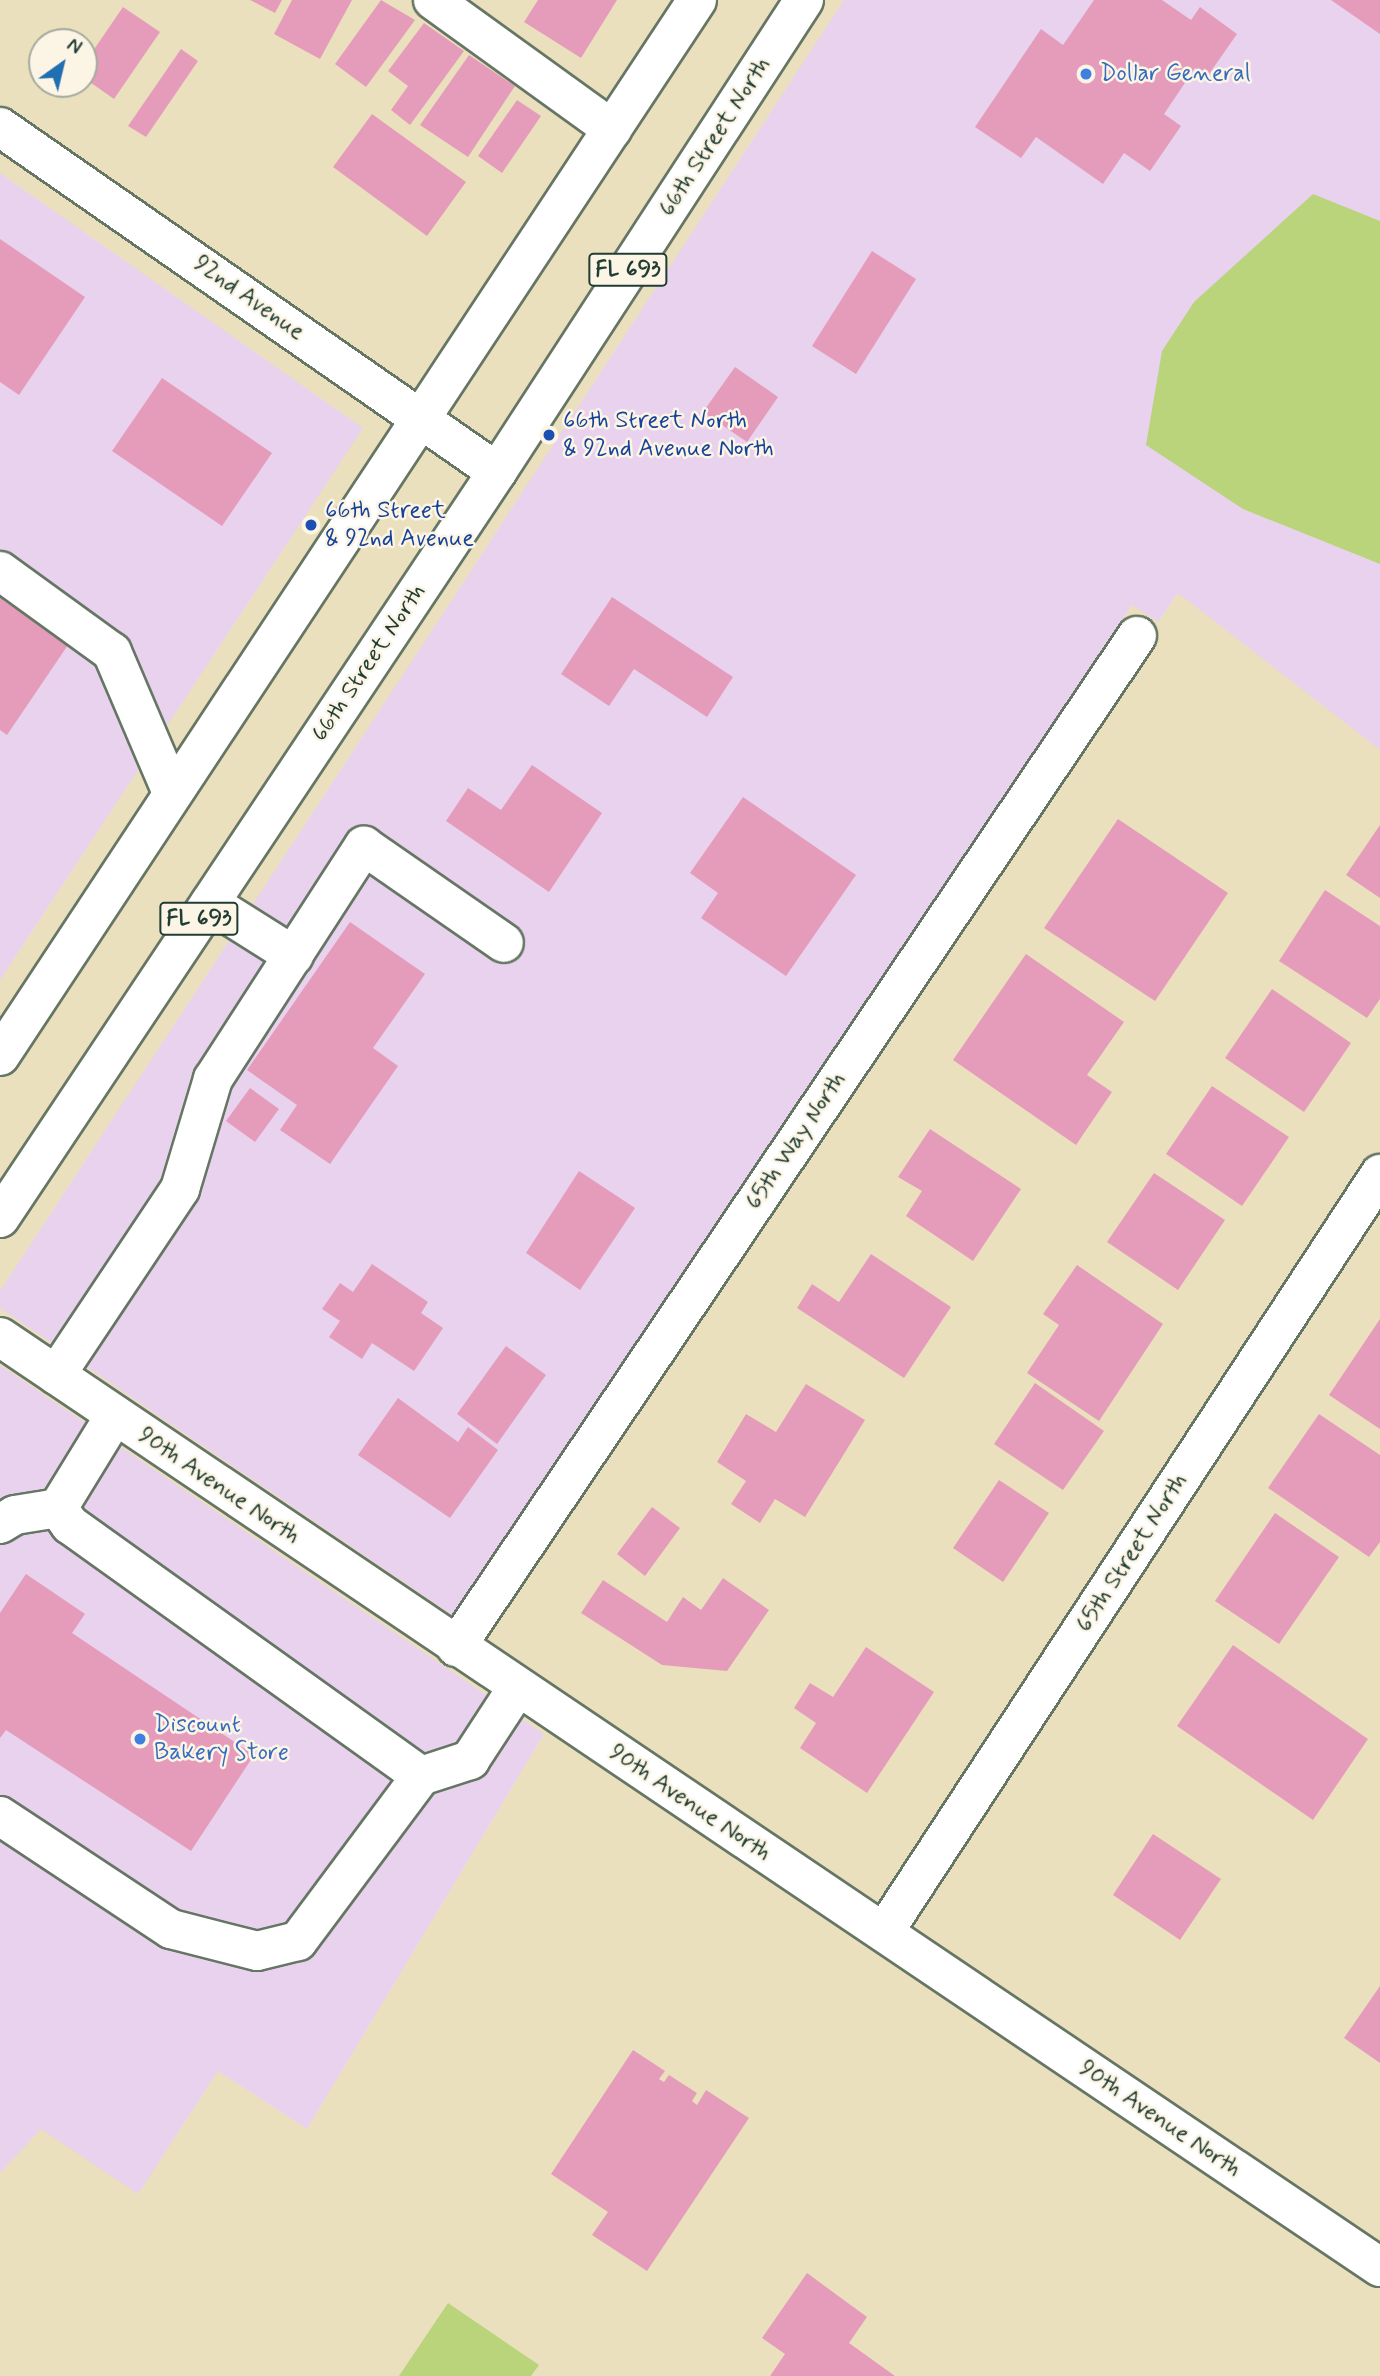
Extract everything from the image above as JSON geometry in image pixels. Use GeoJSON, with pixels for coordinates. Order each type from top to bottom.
{"type":"FeatureCollection","features":[{"type":"Feature","properties":{"kind":"street"},"geometry":{"type":"LineString","coordinates":[[433,0],[612,129]]}},
{"type":"Feature","properties":{"kind":"street"},"geometry":{"type":"LineString","coordinates":[[0,1056],[420,415],[697,0]]}},
{"type":"Feature","properties":{"kind":"street","name":"66th Street North"},"geometry":{"type":"LineString","coordinates":[[0,1218],[497,472],[804,0]]}},
{"type":"Feature","properties":{"kind":"street","name":"92nd Avenue"},"geometry":{"type":"LineString","coordinates":[[0,127],[420,415],[497,472]]}},
{"type":"Feature","properties":{"kind":"street"},"geometry":{"type":"LineString","coordinates":[[0,571],[112,652],[172,793]]}},
{"type":"Feature","properties":{"kind":"street","name":"65th Way North"},"geometry":{"type":"LineString","coordinates":[[456,1647],[1137,636]]}},
{"type":"Feature","properties":{"kind":"street"},"geometry":{"type":"LineString","coordinates":[[55,1375],[180,1189],[213,1079],[364,846],[504,943]]}},
{"type":"Feature","properties":{"kind":"street"},"geometry":{"type":"LineString","coordinates":[[210,903],[293,956]]}},
{"type":"Feature","properties":{"kind":"street","name":"65th Street North"},"geometry":{"type":"LineString","coordinates":[[884,1932],[1380,1174]]}},
{"type":"Feature","properties":{"kind":"street","name":"90th Avenue North"},"geometry":{"type":"LineString","coordinates":[[0,1337],[456,1647],[1380,2267]]}},
{"type":"Feature","properties":{"kind":"street"},"geometry":{"type":"LineString","coordinates":[[0,1524],[15,1515],[58,1508],[115,1415]]}},
{"type":"Feature","properties":{"kind":"street"},"geometry":{"type":"LineString","coordinates":[[58,1508],[70,1525],[421,1776]]}},
{"type":"Feature","properties":{"kind":"street"},"geometry":{"type":"LineString","coordinates":[[0,1816],[171,1929],[257,1951],[298,1941],[421,1776],[470,1760],[517,1688]]}},
{"type":"Feature","properties":{"kind":"shaded area"},"geometry":{"type":"Polygon","coordinates":[[[844,0],[1380,0],[1380,221],[1312,195],[1243,509],[1380,564],[1380,750],[1178,593],[1158,622],[1132,605],[452,1615],[0,1308],[0,1291],[844,0]]]}},
{"type":"Feature","properties":{"kind":"shaded area"},"geometry":{"type":"Polygon","coordinates":[[[0,173],[363,428],[0,980],[0,173]]]}},
{"type":"Feature","properties":{"kind":"shaded area"},"geometry":{"type":"Polygon","coordinates":[[[0,1365],[544,1734],[307,2129],[218,2071],[138,2194],[41,2129],[0,2173],[0,1365]]]}},
{"type":"Feature","properties":{"kind":"green space"},"geometry":{"type":"Polygon","coordinates":[[[1313,194],[1380,221],[1380,564],[1243,509],[1146,445],[1162,351],[1194,302],[1313,194]]]}},
{"type":"Feature","properties":{"kind":"green space"},"geometry":{"type":"Polygon","coordinates":[[[448,2303],[539,2365],[531,2376],[399,2376],[448,2303]]]}},
{"type":"Feature","properties":{"kind":"building"},"geometry":{"type":"Polygon","coordinates":[[[250,0],[282,0],[275,13],[250,0]]]}},
{"type":"Feature","properties":{"kind":"building"},"geometry":{"type":"Polygon","coordinates":[[[292,0],[352,0],[320,59],[274,34],[292,0]]]}},
{"type":"Feature","properties":{"kind":"building"},"geometry":{"type":"Polygon","coordinates":[[[381,0],[415,20],[366,87],[335,64],[381,0]]]}},
{"type":"Feature","properties":{"kind":"building"},"geometry":{"type":"Polygon","coordinates":[[[538,0],[617,0],[581,58],[524,22],[538,0]]]}},
{"type":"Feature","properties":{"kind":"building"},"geometry":{"type":"Polygon","coordinates":[[[1094,0],[1162,0],[1191,20],[1200,7],[1237,34],[1207,77],[1195,68],[1164,114],[1181,126],[1150,171],[1124,153],[1103,184],[1036,137],[1021,158],[975,127],[1041,29],[1063,45],[1094,0]]]}},
{"type":"Feature","properties":{"kind":"building"},"geometry":{"type":"Polygon","coordinates":[[[1331,0],[1380,0],[1380,34],[1331,0]]]}},
{"type":"Feature","properties":{"kind":"building"},"geometry":{"type":"Polygon","coordinates":[[[123,7],[160,32],[114,99],[98,88],[98,44],[123,7]]]}},
{"type":"Feature","properties":{"kind":"building"},"geometry":{"type":"Polygon","coordinates":[[[424,23],[464,51],[410,125],[391,110],[408,86],[388,71],[424,23]]]}},
{"type":"Feature","properties":{"kind":"building"},"geometry":{"type":"Polygon","coordinates":[[[181,49],[198,61],[146,137],[128,126],[181,49]]]}},
{"type":"Feature","properties":{"kind":"building"},"geometry":{"type":"Polygon","coordinates":[[[469,55],[515,86],[468,157],[420,125],[469,55]]]}},
{"type":"Feature","properties":{"kind":"building"},"geometry":{"type":"Polygon","coordinates":[[[517,100],[541,116],[502,173],[478,156],[517,100]]]}},
{"type":"Feature","properties":{"kind":"building"},"geometry":{"type":"Polygon","coordinates":[[[372,114],[466,182],[427,236],[333,167],[372,114]]]}},
{"type":"Feature","properties":{"kind":"building"},"geometry":{"type":"Polygon","coordinates":[[[0,239],[85,297],[19,395],[0,382],[0,239]]]}},
{"type":"Feature","properties":{"kind":"building"},"geometry":{"type":"Polygon","coordinates":[[[872,251],[916,279],[856,374],[812,346],[872,251]]]}},
{"type":"Feature","properties":{"kind":"building"},"geometry":{"type":"Polygon","coordinates":[[[735,367],[778,397],[747,442],[703,412],[735,367]]]}},
{"type":"Feature","properties":{"kind":"building"},"geometry":{"type":"Polygon","coordinates":[[[162,378],[272,453],[222,526],[112,451],[162,378]]]}},
{"type":"Feature","properties":{"kind":"building"},"geometry":{"type":"Polygon","coordinates":[[[612,597],[733,677],[707,717],[634,669],[609,706],[561,674],[612,597]]]}},
{"type":"Feature","properties":{"kind":"building"},"geometry":{"type":"Polygon","coordinates":[[[0,598],[68,645],[7,735],[0,730],[0,598]]]}},
{"type":"Feature","properties":{"kind":"building"},"geometry":{"type":"Polygon","coordinates":[[[532,765],[602,813],[549,892],[446,821],[468,788],[501,810],[532,765]]]}},
{"type":"Feature","properties":{"kind":"building"},"geometry":{"type":"Polygon","coordinates":[[[743,797],[856,875],[786,976],[701,918],[718,893],[690,873],[743,797]]]}},
{"type":"Feature","properties":{"kind":"building"},"geometry":{"type":"Polygon","coordinates":[[[1118,819],[1228,893],[1155,1001],[1044,928],[1118,819]]]}},
{"type":"Feature","properties":{"kind":"building"},"geometry":{"type":"Polygon","coordinates":[[[1380,825],[1380,898],[1346,875],[1380,825]]]}},
{"type":"Feature","properties":{"kind":"building"},"geometry":{"type":"Polygon","coordinates":[[[1325,890],[1380,926],[1380,999],[1367,1018],[1279,961],[1325,890]]]}},
{"type":"Feature","properties":{"kind":"building"},"geometry":{"type":"Polygon","coordinates":[[[350,922],[425,974],[373,1048],[398,1066],[330,1164],[280,1130],[297,1105],[247,1070],[350,922]]]}},
{"type":"Feature","properties":{"kind":"building"},"geometry":{"type":"Polygon","coordinates":[[[1026,954],[1124,1022],[1087,1075],[1112,1092],[1076,1145],[953,1060],[1026,954]]]}},
{"type":"Feature","properties":{"kind":"building"},"geometry":{"type":"Polygon","coordinates":[[[1272,989],[1351,1043],[1304,1112],[1225,1058],[1272,989]]]}},
{"type":"Feature","properties":{"kind":"building"},"geometry":{"type":"Polygon","coordinates":[[[1212,1086],[1289,1137],[1242,1206],[1166,1154],[1212,1086]]]}},
{"type":"Feature","properties":{"kind":"building"},"geometry":{"type":"Polygon","coordinates":[[[250,1088],[279,1109],[255,1142],[226,1121],[250,1088]]]}},
{"type":"Feature","properties":{"kind":"building"},"geometry":{"type":"Polygon","coordinates":[[[930,1129],[1021,1189],[973,1261],[906,1216],[922,1191],[898,1177],[930,1129]]]}},
{"type":"Feature","properties":{"kind":"building"},"geometry":{"type":"Polygon","coordinates":[[[579,1171],[635,1208],[580,1290],[526,1253],[579,1171]]]}},
{"type":"Feature","properties":{"kind":"building"},"geometry":{"type":"Polygon","coordinates":[[[1154,1173],[1225,1220],[1178,1290],[1107,1242],[1154,1173]]]}},
{"type":"Feature","properties":{"kind":"building"},"geometry":{"type":"Polygon","coordinates":[[[871,1254],[951,1307],[904,1378],[797,1308],[812,1284],[839,1302],[871,1254]]]}},
{"type":"Feature","properties":{"kind":"building"},"geometry":{"type":"Polygon","coordinates":[[[372,1264],[428,1302],[421,1313],[443,1328],[414,1371],[372,1343],[362,1359],[329,1337],[340,1321],[322,1309],[340,1283],[353,1292],[372,1264]]]}},
{"type":"Feature","properties":{"kind":"building"},"geometry":{"type":"Polygon","coordinates":[[[1077,1265],[1163,1324],[1099,1421],[1027,1373],[1059,1325],[1043,1314],[1077,1265]]]}},
{"type":"Feature","properties":{"kind":"building"},"geometry":{"type":"Polygon","coordinates":[[[1380,1319],[1380,1429],[1329,1395],[1380,1319]]]}},
{"type":"Feature","properties":{"kind":"building"},"geometry":{"type":"Polygon","coordinates":[[[506,1346],[546,1375],[497,1444],[457,1414],[506,1346]]]}},
{"type":"Feature","properties":{"kind":"building"},"geometry":{"type":"Polygon","coordinates":[[[1035,1383],[1104,1431],[1063,1490],[994,1444],[1035,1383]]]}},
{"type":"Feature","properties":{"kind":"building"},"geometry":{"type":"Polygon","coordinates":[[[806,1384],[865,1420],[805,1517],[775,1499],[760,1523],[731,1504],[746,1481],[717,1462],[746,1414],[776,1432],[806,1384]]]}},
{"type":"Feature","properties":{"kind":"building"},"geometry":{"type":"Polygon","coordinates":[[[398,1398],[458,1442],[468,1427],[498,1450],[450,1518],[358,1455],[398,1398]]]}},
{"type":"Feature","properties":{"kind":"building"},"geometry":{"type":"Polygon","coordinates":[[[1319,1414],[1380,1455],[1380,1542],[1369,1557],[1268,1488],[1319,1414]]]}},
{"type":"Feature","properties":{"kind":"building"},"geometry":{"type":"Polygon","coordinates":[[[999,1480],[1049,1513],[1003,1582],[953,1548],[999,1480]]]}},
{"type":"Feature","properties":{"kind":"building"},"geometry":{"type":"Polygon","coordinates":[[[652,1507],[680,1528],[645,1576],[617,1554],[652,1507]]]}},
{"type":"Feature","properties":{"kind":"building"},"geometry":{"type":"Polygon","coordinates":[[[1275,1513],[1339,1557],[1279,1644],[1215,1601],[1275,1513]]]}},
{"type":"Feature","properties":{"kind":"building"},"geometry":{"type":"Polygon","coordinates":[[[26,1574],[85,1614],[72,1633],[254,1755],[191,1851],[6,1730],[0,1738],[0,1613],[26,1574]]]}},
{"type":"Feature","properties":{"kind":"building"},"geometry":{"type":"Polygon","coordinates":[[[723,1578],[769,1610],[727,1671],[662,1665],[581,1613],[603,1580],[667,1622],[683,1597],[701,1610],[723,1578]]]}},
{"type":"Feature","properties":{"kind":"building"},"geometry":{"type":"Polygon","coordinates":[[[1233,1645],[1368,1739],[1313,1820],[1177,1726],[1233,1645]]]}},
{"type":"Feature","properties":{"kind":"building"},"geometry":{"type":"Polygon","coordinates":[[[866,1647],[934,1692],[867,1793],[800,1748],[816,1723],[794,1708],[810,1683],[833,1697],[866,1647]]]}},
{"type":"Feature","properties":{"kind":"building"},"geometry":{"type":"Polygon","coordinates":[[[1153,1834],[1221,1879],[1180,1940],[1113,1895],[1153,1834]]]}},
{"type":"Feature","properties":{"kind":"building"},"geometry":{"type":"Polygon","coordinates":[[[1380,1986],[1380,2063],[1344,2038],[1380,1986]]]}},
{"type":"Feature","properties":{"kind":"building"},"geometry":{"type":"Polygon","coordinates":[[[633,2050],[665,2071],[659,2079],[664,2082],[669,2075],[697,2093],[692,2101],[697,2105],[706,2090],[749,2118],[647,2271],[592,2235],[608,2212],[551,2174],[633,2050]]]}},
{"type":"Feature","properties":{"kind":"building"},"geometry":{"type":"Polygon","coordinates":[[[807,2273],[867,2317],[849,2343],[895,2376],[770,2376],[785,2354],[762,2338],[807,2273]]]}},
{"type":"Feature","properties":{"kind":"place","name":"Dollar General"},"geometry":{"type":"Point","coordinates":[1086,74]}},
{"type":"Feature","properties":{"kind":"place","name":"66th Street North & 92nd Avenue North"},"geometry":{"type":"Point","coordinates":[549,435]}},
{"type":"Feature","properties":{"kind":"place","name":"66th Street & 92nd Avenue"},"geometry":{"type":"Point","coordinates":[311,525]}},
{"type":"Feature","properties":{"kind":"place","name":"Discount Bakery Store"},"geometry":{"type":"Point","coordinates":[140,1739]}}]}
